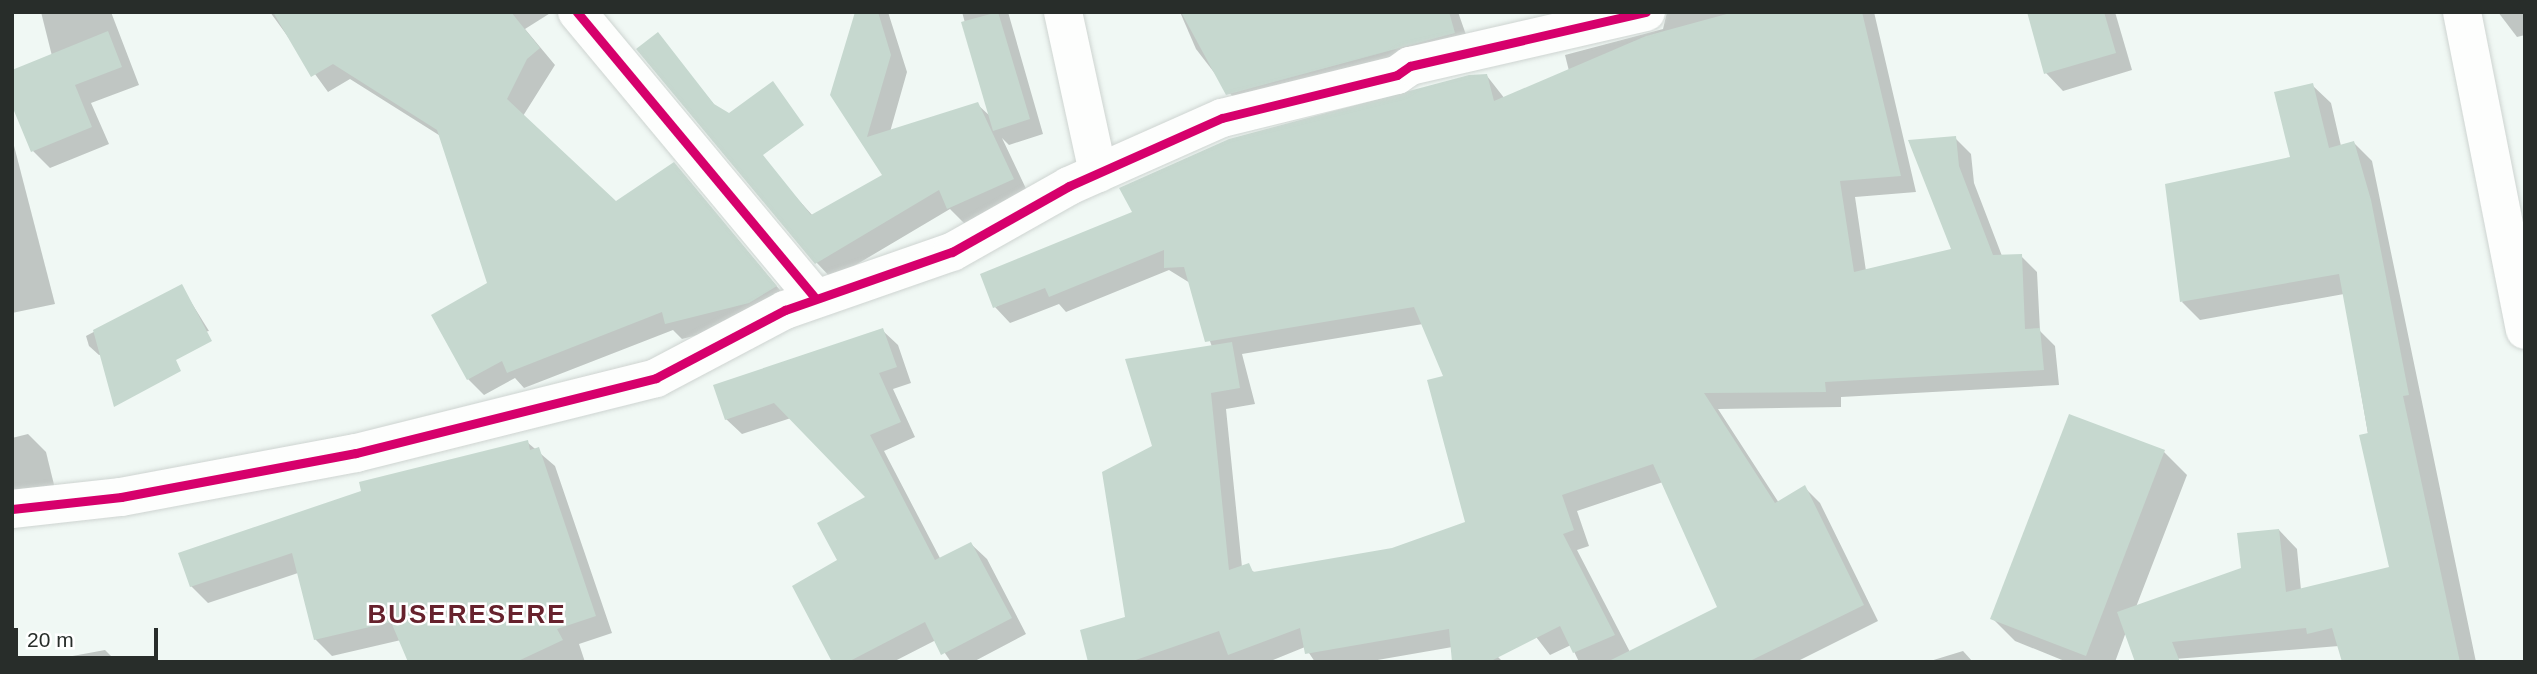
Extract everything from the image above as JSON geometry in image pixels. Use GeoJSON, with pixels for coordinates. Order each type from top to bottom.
{"type":"FeatureCollection","features":[{"type":"Feature","properties":{"kind":"street"},"geometry":{"type":"LineString","coordinates":[[577,12],[815,298]]}},
{"type":"Feature","properties":{"kind":"street"},"geometry":{"type":"LineString","coordinates":[[1063,12],[1098,173]]}},
{"type":"Feature","properties":{"kind":"street"},"geometry":{"type":"LineString","coordinates":[[12,509],[121,497],[488,423],[656,378],[815,298],[952,252],[1098,173],[1222,118],[1397,75],[1410,66],[1646,12]]}},
{"type":"Feature","properties":{"kind":"street"},"geometry":{"type":"LineString","coordinates":[[2462,12],[2525,330]]}},
{"type":"Feature","properties":{"kind":"building"},"geometry":{"type":"Polygon","coordinates":[[[273,12],[511,12],[540,48],[527,59],[507,99],[616,201],[674,162],[777,286],[749,303],[665,324],[662,312],[507,373],[502,361],[467,380],[431,315],[487,283],[437,130],[333,64],[311,77],[273,12]]]}},
{"type":"Feature","properties":{"kind":"building"},"geometry":{"type":"Polygon","coordinates":[[[855,12],[878,12],[891,55],[867,137],[978,102],[1014,179],[947,209],[939,190],[815,264],[636,49],[658,32],[714,104],[729,113],[773,81],[804,125],[763,155],[811,215],[882,175],[830,95],[855,12]]]}},
{"type":"Feature","properties":{"kind":"building"},"geometry":{"type":"Polygon","coordinates":[[[998,12],[1030,119],[993,131],[961,22],[998,12]]]}},
{"type":"Feature","properties":{"kind":"building"},"geometry":{"type":"Polygon","coordinates":[[[1181,12],[1449,12],[1455,33],[1226,95],[1181,12]]]}},
{"type":"Feature","properties":{"kind":"building"},"geometry":{"type":"Polygon","coordinates":[[[1734,12],[1862,12],[1901,176],[1840,181],[1854,272],[1951,249],[1908,140],[1956,136],[1959,166],[1993,255],[2022,254],[2025,329],[2040,328],[2044,370],[1825,382],[1826,392],[1704,393],[1775,503],[1805,485],[1864,605],[1748,662],[1607,662],[1717,607],[1653,464],[1562,495],[1574,530],[1563,534],[1615,635],[1573,653],[1560,626],[1489,662],[1452,662],[1449,629],[1305,654],[1300,628],[1228,655],[1219,631],[1130,662],[1088,662],[1080,630],[1125,617],[1102,472],[1152,446],[1125,359],[1232,342],[1240,388],[1211,393],[1229,570],[1249,563],[1253,572],[1392,548],[1465,522],[1427,380],[1443,376],[1414,307],[1205,342],[1184,267],[1164,268],[1164,250],[1049,297],[1045,288],[993,308],[980,274],[1132,212],[1119,188],[1229,139],[1469,75],[1487,74],[1494,101],[1646,36],[1734,12]]]}},
{"type":"Feature","properties":{"kind":"building"},"geometry":{"type":"Polygon","coordinates":[[[2027,12],[2104,12],[2116,53],[2044,74],[2027,12]]]}},
{"type":"Feature","properties":{"kind":"building"},"geometry":{"type":"Polygon","coordinates":[[[108,31],[122,67],[75,85],[92,127],[31,152],[12,106],[12,70],[108,31]]]}},
{"type":"Feature","properties":{"kind":"building"},"geometry":{"type":"Polygon","coordinates":[[[2313,83],[2329,148],[2354,141],[2371,200],[2409,395],[2403,396],[2460,662],[2342,662],[2332,628],[2307,634],[2306,628],[2172,642],[2180,662],[2135,662],[2117,612],[2241,568],[2237,533],[2279,529],[2286,592],[2389,567],[2359,435],[2368,433],[2339,274],[2180,302],[2165,184],[2290,157],[2274,92],[2313,83]]]}},
{"type":"Feature","properties":{"kind":"building"},"geometry":{"type":"Polygon","coordinates":[[[182,284],[212,341],[176,360],[181,371],[114,407],[93,330],[182,284]]]}},
{"type":"Feature","properties":{"kind":"building"},"geometry":{"type":"Polygon","coordinates":[[[883,328],[897,367],[879,373],[901,422],[870,435],[935,560],[971,542],[1012,618],[941,655],[925,622],[848,662],[832,662],[792,586],[837,560],[817,523],[865,497],[774,403],[725,420],[713,385],[883,328]]]}},
{"type":"Feature","properties":{"kind":"building"},"geometry":{"type":"Polygon","coordinates":[[[2069,414],[2165,450],[2086,656],[1990,619],[2069,414]]]}},
{"type":"Feature","properties":{"kind":"building"},"geometry":{"type":"Polygon","coordinates":[[[528,440],[530,450],[539,447],[596,616],[557,629],[563,640],[516,662],[408,662],[391,622],[314,640],[292,553],[190,587],[178,553],[361,491],[359,482],[528,440]]]}},
{"type":"Feature","properties":{"kind":"cycle path"},"geometry":{"type":"LineString","coordinates":[[577,12],[815,298]]}},
{"type":"Feature","properties":{"kind":"cycle path"},"geometry":{"type":"LineString","coordinates":[[12,509],[121,497],[356,453],[656,378],[785,310],[952,252],[1069,186],[1222,118],[1397,75],[1410,66],[1646,12]]}},
{"type":"Feature","properties":{"kind":"district","name":"BUSERESERE"},"geometry":{"type":"Point","coordinates":[467,615]}}]}
